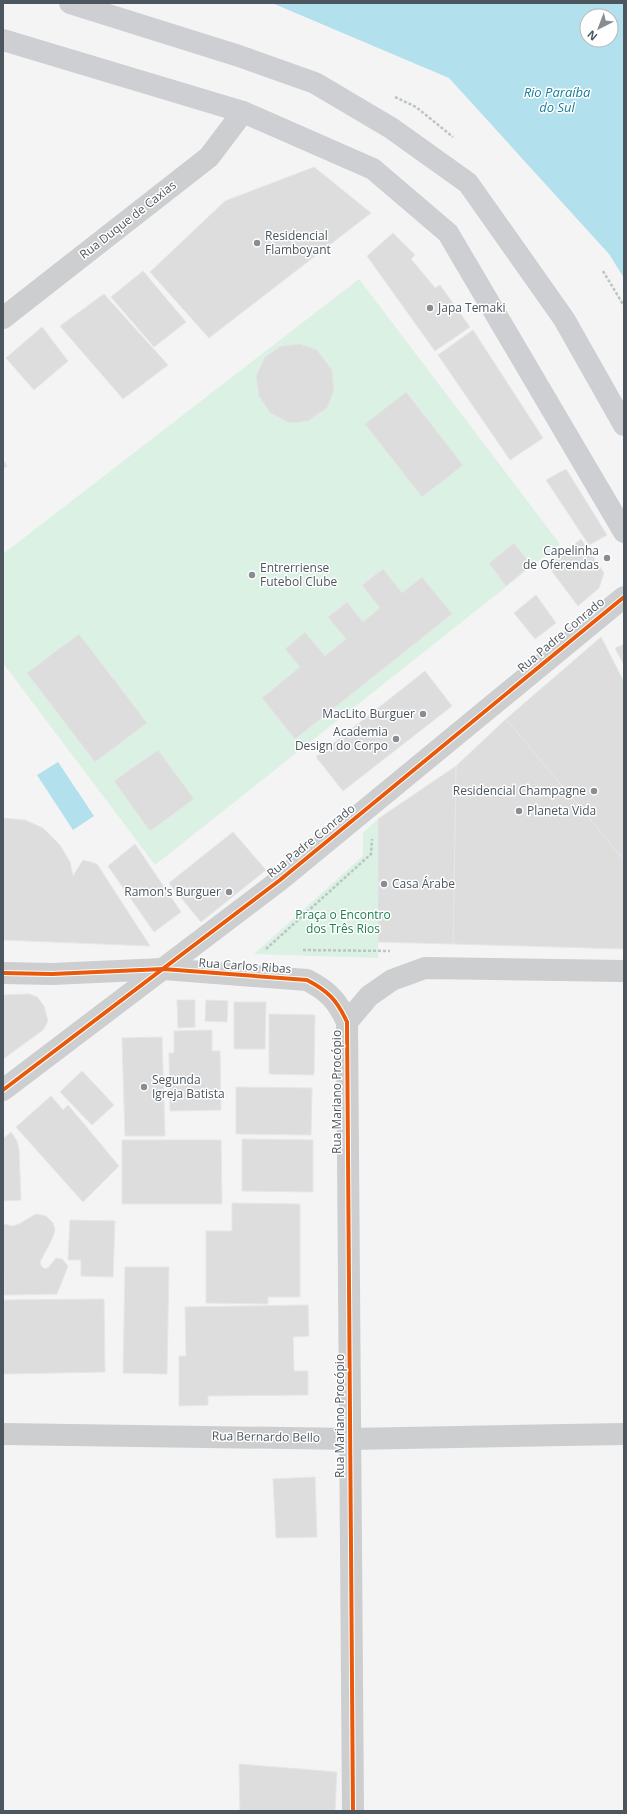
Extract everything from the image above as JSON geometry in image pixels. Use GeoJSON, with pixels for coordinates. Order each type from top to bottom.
{"type":"FeatureCollection","features":[{"type":"Feature","properties":{"kind":"main road"},"geometry":{"type":"LineString","coordinates":[[70,3],[239,56],[315,83],[391,128],[468,183],[564,319],[624,425]]}},
{"type":"Feature","properties":{"kind":"main road"},"geometry":{"type":"LineString","coordinates":[[3,40],[243,112],[373,169],[448,233],[624,532]]}},
{"type":"Feature","properties":{"kind":"street","name":"Rua Duque de Caxias"},"geometry":{"type":"LineString","coordinates":[[3,318],[209,157],[243,112]]}},
{"type":"Feature","properties":{"kind":"street","name":"Rua Padre Conrado"},"geometry":{"type":"LineString","coordinates":[[3,1090],[280,880],[624,596]]}},
{"type":"Feature","properties":{"kind":"street"},"geometry":{"type":"LineString","coordinates":[[347,1022],[369,996],[386,984],[425,968],[624,971]]}},
{"type":"Feature","properties":{"kind":"street","name":"Rua Carlos Ribas"},"geometry":{"type":"LineString","coordinates":[[3,973],[52,974],[163,969],[307,980],[325,990],[341,1009],[347,1022]]}},
{"type":"Feature","properties":{"kind":"street","name":"Rua Mariano Procópio"},"geometry":{"type":"LineString","coordinates":[[347,1022],[353,1811]]}},
{"type":"Feature","properties":{"kind":"street","name":"Rua Bernardo Bello"},"geometry":{"type":"LineString","coordinates":[[3,1434],[350,1439],[624,1434]]}},
{"type":"Feature","properties":{"kind":"path"},"geometry":{"type":"LineString","coordinates":[[603,271],[624,306]]}},
{"type":"Feature","properties":{"kind":"path"},"geometry":{"type":"LineString","coordinates":[[271,950],[265,950],[371,854],[372,834]]}},
{"type":"Feature","properties":{"kind":"path"},"geometry":{"type":"LineString","coordinates":[[297,950],[391,951]]}},
{"type":"Feature","properties":{"kind":"green space"},"geometry":{"type":"Polygon","coordinates":[[[359,279],[560,544],[155,865],[3,663],[3,554],[359,279]]]}},
{"type":"Feature","properties":{"kind":"green space","name":"Praça o Encontro dos Três Rios"},"geometry":{"type":"Polygon","coordinates":[[[378,819],[378,958],[254,954],[363,856],[363,833],[378,819]]]}},
{"type":"Feature","properties":{"kind":"water","name":"Rio Paraíba do Sul"},"geometry":{"type":"Polygon","coordinates":[[[272,3],[624,3],[624,278],[609,254],[449,78],[272,3]]]}},
{"type":"Feature","properties":{"kind":"water"},"geometry":{"type":"Polygon","coordinates":[[[58,762],[94,816],[73,830],[37,775],[58,762]]]}},
{"type":"Feature","properties":{"kind":"building","name":"Residencial Flamboyant"},"geometry":{"type":"Polygon","coordinates":[[[314,167],[371,213],[209,338],[150,272],[225,201],[314,167]]]}},
{"type":"Feature","properties":{"kind":"building","name":"Japa Temaki"},"geometry":{"type":"Polygon","coordinates":[[[393,233],[415,255],[411,259],[435,288],[440,285],[470,327],[435,351],[367,256],[393,233]]]}},
{"type":"Feature","properties":{"kind":"building"},"geometry":{"type":"Polygon","coordinates":[[[143,271],[186,322],[154,347],[111,297],[143,271]]]}},
{"type":"Feature","properties":{"kind":"building"},"geometry":{"type":"Polygon","coordinates":[[[104,294],[168,365],[123,399],[60,326],[104,294]]]}},
{"type":"Feature","properties":{"kind":"building"},"geometry":{"type":"Polygon","coordinates":[[[42,327],[68,361],[34,390],[6,358],[42,327]]]}},
{"type":"Feature","properties":{"kind":"building"},"geometry":{"type":"Polygon","coordinates":[[[473,330],[543,438],[510,460],[438,355],[473,330]]]}},
{"type":"Feature","properties":{"kind":"building"},"geometry":{"type":"Polygon","coordinates":[[[300,344],[317,350],[332,370],[334,390],[327,408],[308,421],[290,423],[270,413],[259,396],[256,376],[265,357],[281,346],[300,344]]]}},
{"type":"Feature","properties":{"kind":"building"},"geometry":{"type":"Polygon","coordinates":[[[406,392],[463,465],[422,497],[365,424],[406,392]]]}},
{"type":"Feature","properties":{"kind":"building"},"geometry":{"type":"Polygon","coordinates":[[[3,460],[7,466],[3,469],[3,460]]]}},
{"type":"Feature","properties":{"kind":"building"},"geometry":{"type":"Polygon","coordinates":[[[566,469],[607,535],[589,545],[546,480],[566,469]]]}},
{"type":"Feature","properties":{"kind":"building"},"geometry":{"type":"Polygon","coordinates":[[[581,539],[604,573],[599,588],[578,606],[548,566],[581,539]]]}},
{"type":"Feature","properties":{"kind":"building"},"geometry":{"type":"Polygon","coordinates":[[[514,543],[531,565],[506,586],[489,563],[514,543]]]}},
{"type":"Feature","properties":{"kind":"building"},"geometry":{"type":"Polygon","coordinates":[[[383,569],[402,593],[422,577],[452,614],[295,739],[262,698],[300,667],[285,649],[305,632],[325,656],[346,639],[328,617],[347,602],[363,622],[380,608],[362,585],[383,569]]]}},
{"type":"Feature","properties":{"kind":"building"},"geometry":{"type":"Polygon","coordinates":[[[536,595],[556,623],[535,639],[514,613],[536,595]]]}},
{"type":"Feature","properties":{"kind":"building"},"geometry":{"type":"Polygon","coordinates":[[[79,634],[147,723],[95,762],[27,673],[79,634]]]}},
{"type":"Feature","properties":{"kind":"building","name":"Residencial Champagne"},"geometry":{"type":"Polygon","coordinates":[[[601,637],[624,682],[624,863],[506,719],[601,637]]]}},
{"type":"Feature","properties":{"kind":"building"},"geometry":{"type":"Polygon","coordinates":[[[624,644],[624,665],[615,648],[624,644]]]}},
{"type":"Feature","properties":{"kind":"building"},"geometry":{"type":"Polygon","coordinates":[[[425,671],[452,706],[343,791],[316,757],[425,671]]]}},
{"type":"Feature","properties":{"kind":"building","name":"Planeta Vida"},"geometry":{"type":"Polygon","coordinates":[[[506,719],[624,860],[624,949],[453,944],[456,766],[506,719]]]}},
{"type":"Feature","properties":{"kind":"building"},"geometry":{"type":"Polygon","coordinates":[[[158,750],[194,799],[150,831],[114,781],[158,750]]]}},
{"type":"Feature","properties":{"kind":"building"},"geometry":{"type":"Polygon","coordinates":[[[456,766],[453,944],[378,942],[378,819],[456,766]]]}},
{"type":"Feature","properties":{"kind":"building"},"geometry":{"type":"Polygon","coordinates":[[[3,818],[25,820],[43,828],[60,845],[70,862],[73,876],[83,860],[97,864],[150,946],[3,940],[3,818]]]}},
{"type":"Feature","properties":{"kind":"building"},"geometry":{"type":"Polygon","coordinates":[[[233,832],[266,870],[201,922],[169,883],[233,832]]]}},
{"type":"Feature","properties":{"kind":"building"},"geometry":{"type":"Polygon","coordinates":[[[135,844],[181,912],[154,932],[108,866],[135,844]]]}},
{"type":"Feature","properties":{"kind":"building"},"geometry":{"type":"Polygon","coordinates":[[[29,994],[37,997],[44,1006],[48,1021],[43,1030],[3,1059],[3,995],[29,994]]]}},
{"type":"Feature","properties":{"kind":"building"},"geometry":{"type":"Polygon","coordinates":[[[177,1000],[195,1000],[195,1027],[178,1028],[177,1000]]]}},
{"type":"Feature","properties":{"kind":"building"},"geometry":{"type":"Polygon","coordinates":[[[206,1000],[228,1001],[227,1022],[205,1021],[206,1000]]]}},
{"type":"Feature","properties":{"kind":"building"},"geometry":{"type":"Polygon","coordinates":[[[234,1002],[266,1002],[265,1049],[234,1049],[234,1002]]]}},
{"type":"Feature","properties":{"kind":"building"},"geometry":{"type":"Polygon","coordinates":[[[269,1014],[315,1015],[314,1075],[269,1074],[269,1014]]]}},
{"type":"Feature","properties":{"kind":"building"},"geometry":{"type":"Polygon","coordinates":[[[212,1030],[212,1051],[220,1051],[221,1110],[170,1111],[169,1053],[174,1053],[174,1031],[212,1030]]]}},
{"type":"Feature","properties":{"kind":"building","name":"Segunda Igreja Batista"},"geometry":{"type":"Polygon","coordinates":[[[162,1037],[165,1136],[125,1136],[122,1038],[162,1037]]]}},
{"type":"Feature","properties":{"kind":"building"},"geometry":{"type":"Polygon","coordinates":[[[82,1071],[114,1105],[92,1125],[60,1092],[82,1071]]]}},
{"type":"Feature","properties":{"kind":"building"},"geometry":{"type":"Polygon","coordinates":[[[236,1087],[312,1088],[311,1135],[236,1134],[236,1087]]]}},
{"type":"Feature","properties":{"kind":"building"},"geometry":{"type":"Polygon","coordinates":[[[51,1096],[63,1110],[68,1105],[119,1166],[83,1202],[16,1127],[51,1096]]]}},
{"type":"Feature","properties":{"kind":"building"},"geometry":{"type":"Polygon","coordinates":[[[11,1132],[17,1141],[19,1150],[21,1200],[3,1201],[3,1139],[11,1132]]]}},
{"type":"Feature","properties":{"kind":"building"},"geometry":{"type":"Polygon","coordinates":[[[242,1139],[313,1140],[313,1192],[242,1191],[242,1139]]]}},
{"type":"Feature","properties":{"kind":"building"},"geometry":{"type":"Polygon","coordinates":[[[122,1140],[221,1140],[222,1204],[122,1204],[122,1140]]]}},
{"type":"Feature","properties":{"kind":"building"},"geometry":{"type":"Polygon","coordinates":[[[232,1203],[300,1204],[300,1297],[268,1297],[268,1304],[206,1303],[206,1231],[232,1231],[232,1203]]]}},
{"type":"Feature","properties":{"kind":"building"},"geometry":{"type":"Polygon","coordinates":[[[36,1214],[46,1216],[53,1223],[55,1230],[40,1262],[41,1266],[45,1269],[49,1267],[56,1258],[62,1259],[68,1266],[57,1294],[4,1295],[3,1224],[13,1226],[36,1214]]]}},
{"type":"Feature","properties":{"kind":"building"},"geometry":{"type":"Polygon","coordinates":[[[70,1220],[115,1221],[113,1277],[81,1276],[81,1260],[68,1260],[70,1220]]]}},
{"type":"Feature","properties":{"kind":"building"},"geometry":{"type":"Polygon","coordinates":[[[125,1267],[169,1267],[167,1374],[123,1373],[125,1267]]]}},
{"type":"Feature","properties":{"kind":"building"},"geometry":{"type":"Polygon","coordinates":[[[104,1299],[105,1372],[3,1374],[3,1300],[104,1299]]]}},
{"type":"Feature","properties":{"kind":"building"},"geometry":{"type":"Polygon","coordinates":[[[308,1305],[309,1336],[293,1337],[294,1371],[308,1371],[308,1395],[208,1396],[208,1405],[179,1406],[179,1356],[186,1356],[185,1307],[308,1305]]]}},
{"type":"Feature","properties":{"kind":"building"},"geometry":{"type":"Polygon","coordinates":[[[315,1477],[317,1537],[276,1538],[273,1479],[315,1477]]]}},
{"type":"Feature","properties":{"kind":"building"},"geometry":{"type":"Polygon","coordinates":[[[239,1764],[337,1772],[335,1811],[240,1811],[239,1764]]]}},
{"type":"Feature","properties":{"kind":"cycle path"},"geometry":{"type":"LineString","coordinates":[[3,1090],[280,880],[624,597]]}},
{"type":"Feature","properties":{"kind":"cycle path"},"geometry":{"type":"LineString","coordinates":[[3,973],[52,974],[163,969],[307,980],[321,988],[331,997],[347,1022],[353,1811]]}},
{"type":"Feature","properties":{"kind":"place","name":"Residencial Flamboyant"},"geometry":{"type":"Point","coordinates":[257,243]}},
{"type":"Feature","properties":{"kind":"place","name":"Japa Temaki"},"geometry":{"type":"Point","coordinates":[430,308]}},
{"type":"Feature","properties":{"kind":"place","name":"Capelinha de Oferendas"},"geometry":{"type":"Point","coordinates":[607,558]}},
{"type":"Feature","properties":{"kind":"place","name":"Entrerriense Futebol Clube"},"geometry":{"type":"Point","coordinates":[252,575]}},
{"type":"Feature","properties":{"kind":"place","name":"MacLito Burguer"},"geometry":{"type":"Point","coordinates":[423,714]}},
{"type":"Feature","properties":{"kind":"place","name":"Academia Design do Corpo"},"geometry":{"type":"Point","coordinates":[396,739]}},
{"type":"Feature","properties":{"kind":"place","name":"Residencial Champagne"},"geometry":{"type":"Point","coordinates":[594,791]}},
{"type":"Feature","properties":{"kind":"place","name":"Planeta Vida"},"geometry":{"type":"Point","coordinates":[519,811]}},
{"type":"Feature","properties":{"kind":"place","name":"Casa Árabe"},"geometry":{"type":"Point","coordinates":[384,884]}},
{"type":"Feature","properties":{"kind":"place","name":"Ramon's Burguer"},"geometry":{"type":"Point","coordinates":[229,892]}},
{"type":"Feature","properties":{"kind":"place","name":"Segunda Igreja Batista"},"geometry":{"type":"Point","coordinates":[144,1087]}}]}
